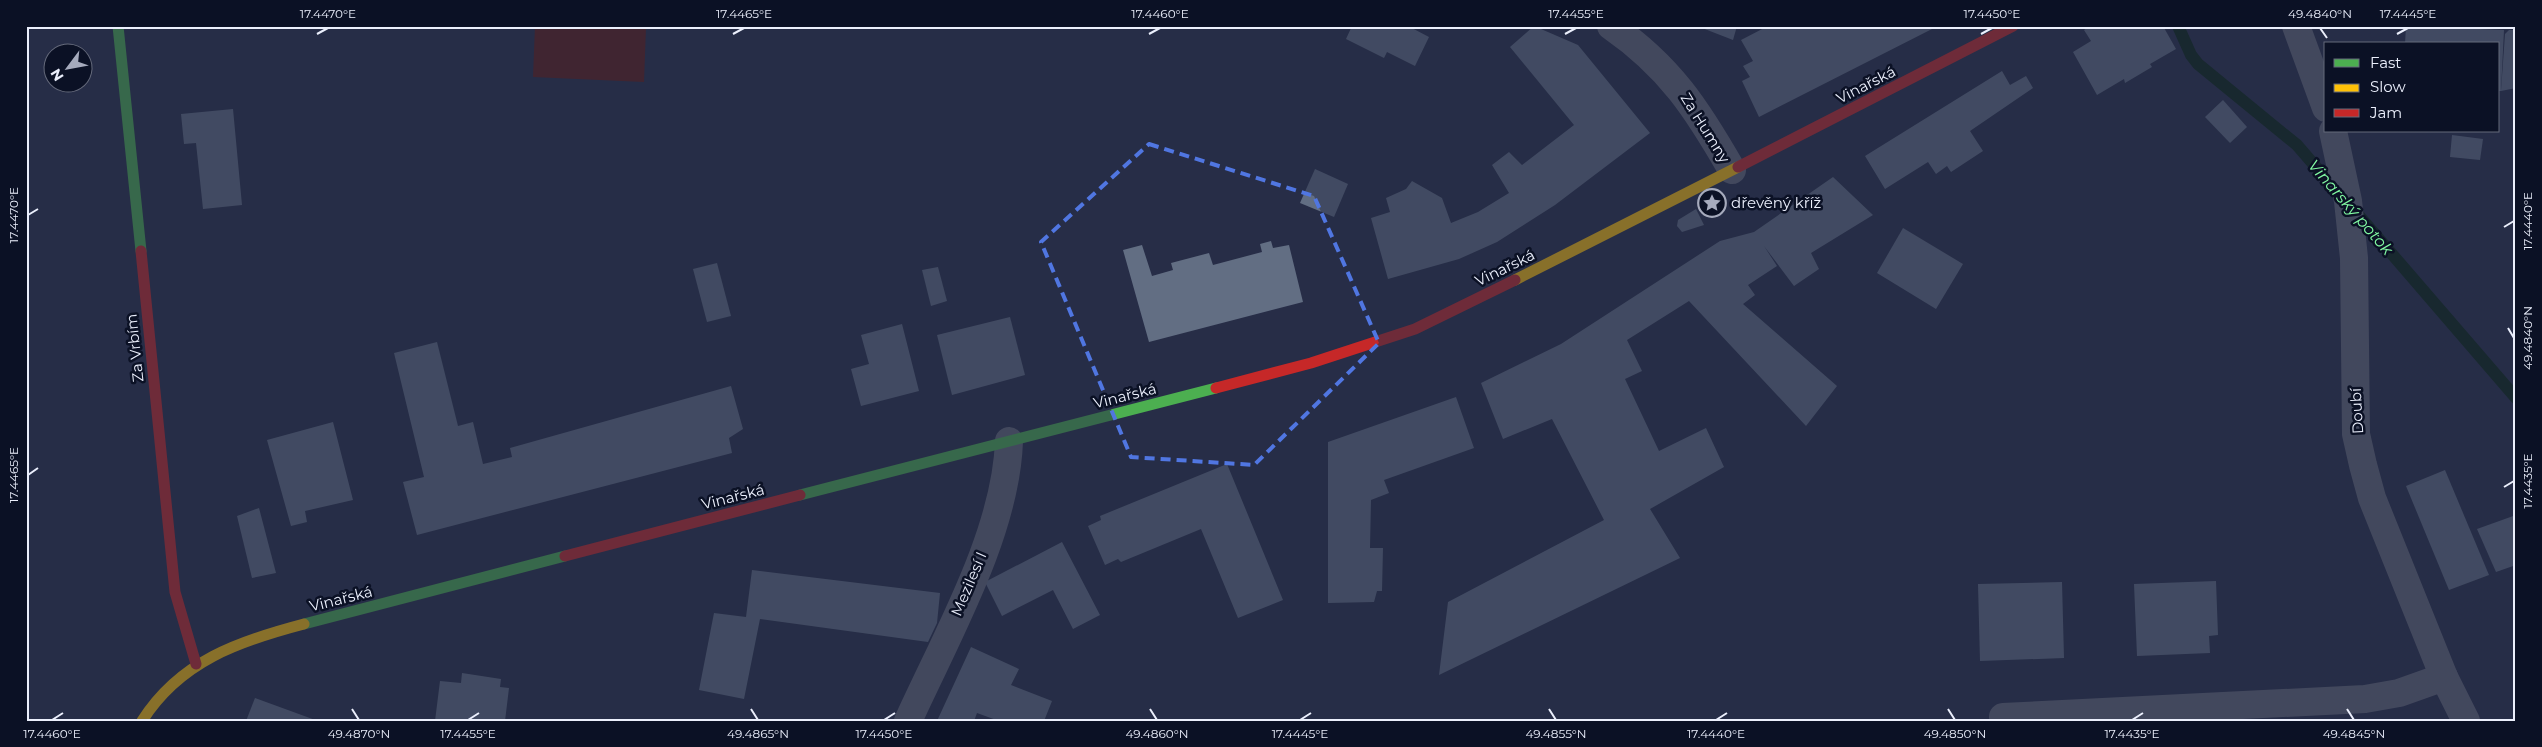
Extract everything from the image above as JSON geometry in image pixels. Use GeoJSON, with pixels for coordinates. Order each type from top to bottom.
{"type":"FeatureCollection","features":[{"type":"Feature","properties":{"kind":"street","name":"Za Vrbím"},"geometry":{"type":"LineString","coordinates":[[118,26],[174,592],[196,664]]}},
{"type":"Feature","properties":{"kind":"street","name":"Za Humny"},"geometry":{"type":"LineString","coordinates":[[1611,26],[1632,40],[1683,91],[1732,170]]}},
{"type":"Feature","properties":{"kind":"street","name":"Vinařská"},"geometry":{"type":"LineString","coordinates":[[142,721],[152,705],[196,664],[253,637],[1312,363],[1415,329],[1564,256],[2013,26]]}},
{"type":"Feature","properties":{"kind":"street"},"geometry":{"type":"LineString","coordinates":[[2296,26],[2324,103]]}},
{"type":"Feature","properties":{"kind":"street","name":"Doubí"},"geometry":{"type":"LineString","coordinates":[[2333,132],[2348,201],[2354,258],[2356,434],[2372,498],[2444,677],[2466,721]]}},
{"type":"Feature","properties":{"kind":"street","name":"Mezilesí I"},"geometry":{"type":"LineString","coordinates":[[908,721],[996,521],[1006,481],[1009,441]]}},
{"type":"Feature","properties":{"kind":"street"},"geometry":{"type":"LineString","coordinates":[[2003,717],[2365,700],[2399,693],[2444,677]]}},
{"type":"Feature","properties":{"kind":"highlighted area"},"geometry":{"type":"Polygon","coordinates":[[[1149,144],[1314,196],[1379,343],[1254,465],[1131,457],[1041,242],[1149,144]]]}},
{"type":"Feature","properties":{"kind":"shaded area"},"geometry":{"type":"Polygon","coordinates":[[[535,26],[646,27],[644,82],[533,77],[535,26]]]}},
{"type":"Feature","properties":{"kind":"building"},"geometry":{"type":"Polygon","coordinates":[[[1352,26],[1408,26],[1429,37],[1415,66],[1387,52],[1384,58],[1346,39],[1352,26]]]}},
{"type":"Feature","properties":{"kind":"building"},"geometry":{"type":"Polygon","coordinates":[[[1534,26],[1578,45],[1650,133],[1555,205],[1497,242],[1459,259],[1388,279],[1371,218],[1390,212],[1386,198],[1406,189],[1412,181],[1442,198],[1451,223],[1478,212],[1509,193],[1492,165],[1509,152],[1522,165],[1574,125],[1510,47],[1534,26]]]}},
{"type":"Feature","properties":{"kind":"building"},"geometry":{"type":"Polygon","coordinates":[[[1697,26],[1737,26],[1733,40],[1697,26]]]}},
{"type":"Feature","properties":{"kind":"building"},"geometry":{"type":"Polygon","coordinates":[[[1768,26],[1931,26],[1932,29],[1759,117],[1742,81],[1750,77],[1743,66],[1753,61],[1741,40],[1768,26]]]}},
{"type":"Feature","properties":{"kind":"building"},"geometry":{"type":"Polygon","coordinates":[[[2090,26],[2163,26],[2176,49],[2150,64],[2152,67],[2125,83],[2124,79],[2097,95],[2073,52],[2091,41],[2084,30],[2090,26]]]}},
{"type":"Feature","properties":{"kind":"building"},"geometry":{"type":"Polygon","coordinates":[[[2406,26],[2504,30],[2501,91],[2500,42],[2405,42],[2406,26]]]}},
{"type":"Feature","properties":{"kind":"building"},"geometry":{"type":"Polygon","coordinates":[[[2509,30],[2516,30],[2516,88],[2501,91],[2505,34],[2509,30]]]}},
{"type":"Feature","properties":{"kind":"building"},"geometry":{"type":"Polygon","coordinates":[[[2002,71],[2010,85],[2026,76],[2033,88],[1970,131],[1983,151],[1951,172],[1947,166],[1936,174],[1928,162],[1885,189],[1865,156],[2002,71]]]}},
{"type":"Feature","properties":{"kind":"building"},"geometry":{"type":"Polygon","coordinates":[[[2223,100],[2247,127],[2230,143],[2205,117],[2223,100]]]}},
{"type":"Feature","properties":{"kind":"building"},"geometry":{"type":"Polygon","coordinates":[[[233,109],[242,205],[203,209],[196,143],[184,144],[181,114],[233,109]]]}},
{"type":"Feature","properties":{"kind":"building"},"geometry":{"type":"Polygon","coordinates":[[[2452,135],[2483,139],[2480,160],[2450,157],[2452,135]]]}},
{"type":"Feature","properties":{"kind":"building"},"geometry":{"type":"Polygon","coordinates":[[[1315,169],[1348,184],[1334,217],[1300,203],[1315,169]]]}},
{"type":"Feature","properties":{"kind":"building"},"geometry":{"type":"Polygon","coordinates":[[[1833,177],[1873,215],[1811,253],[1819,269],[1794,286],[1764,246],[1777,266],[1748,285],[1755,295],[1743,304],[1837,386],[1806,426],[1689,301],[1627,340],[1642,371],[1625,379],[1659,451],[1706,428],[1724,467],[1650,509],[1680,558],[1439,675],[1448,602],[1604,520],[1552,419],[1503,439],[1481,383],[1561,344],[1720,241],[1754,232],[1833,177]]]}},
{"type":"Feature","properties":{"kind":"building"},"geometry":{"type":"Polygon","coordinates":[[[1696,209],[1704,225],[1682,232],[1677,226],[1678,220],[1696,209]]]}},
{"type":"Feature","properties":{"kind":"building"},"geometry":{"type":"Polygon","coordinates":[[[1903,228],[1963,264],[1936,309],[1877,273],[1903,228]]]}},
{"type":"Feature","properties":{"kind":"building"},"geometry":{"type":"Polygon","coordinates":[[[1271,241],[1273,248],[1289,245],[1303,302],[1149,342],[1123,250],[1142,245],[1152,276],[1173,270],[1171,263],[1209,253],[1213,265],[1262,252],[1260,244],[1271,241]]]}},
{"type":"Feature","properties":{"kind":"building"},"geometry":{"type":"Polygon","coordinates":[[[717,263],[731,316],[707,322],[693,269],[717,263]]]}},
{"type":"Feature","properties":{"kind":"building"},"geometry":{"type":"Polygon","coordinates":[[[938,267],[947,301],[931,306],[922,270],[938,267]]]}},
{"type":"Feature","properties":{"kind":"building"},"geometry":{"type":"Polygon","coordinates":[[[1010,317],[1025,375],[952,395],[937,335],[1010,317]]]}},
{"type":"Feature","properties":{"kind":"building"},"geometry":{"type":"Polygon","coordinates":[[[902,324],[919,391],[861,406],[851,369],[869,364],[861,335],[902,324]]]}},
{"type":"Feature","properties":{"kind":"building"},"geometry":{"type":"Polygon","coordinates":[[[437,342],[458,426],[473,422],[483,464],[512,457],[510,448],[731,386],[743,429],[729,438],[732,453],[417,535],[403,482],[424,477],[394,353],[437,342]]]}},
{"type":"Feature","properties":{"kind":"building"},"geometry":{"type":"Polygon","coordinates":[[[1456,397],[1474,448],[1384,480],[1389,493],[1371,500],[1370,548],[1383,548],[1382,591],[1377,591],[1374,602],[1328,603],[1328,442],[1456,397]]]}},
{"type":"Feature","properties":{"kind":"building"},"geometry":{"type":"Polygon","coordinates":[[[333,422],[353,500],[305,511],[307,522],[291,526],[267,440],[333,422]]]}},
{"type":"Feature","properties":{"kind":"building"},"geometry":{"type":"Polygon","coordinates":[[[1227,464],[1283,600],[1238,618],[1201,529],[1121,562],[1118,559],[1105,565],[1088,526],[1101,520],[1100,516],[1227,464]]]}},
{"type":"Feature","properties":{"kind":"building"},"geometry":{"type":"Polygon","coordinates":[[[2445,470],[2489,575],[2449,590],[2406,486],[2445,470]]]}},
{"type":"Feature","properties":{"kind":"building"},"geometry":{"type":"Polygon","coordinates":[[[259,508],[276,573],[252,578],[237,516],[259,508]]]}},
{"type":"Feature","properties":{"kind":"building"},"geometry":{"type":"Polygon","coordinates":[[[2516,515],[2516,565],[2496,572],[2477,529],[2516,515]]]}},
{"type":"Feature","properties":{"kind":"building"},"geometry":{"type":"Polygon","coordinates":[[[1062,542],[1100,615],[1073,629],[1053,590],[1002,616],[985,582],[1062,542]]]}},
{"type":"Feature","properties":{"kind":"building"},"geometry":{"type":"Polygon","coordinates":[[[752,570],[940,593],[937,623],[928,642],[760,619],[744,699],[699,690],[714,613],[746,617],[752,570]]]}},
{"type":"Feature","properties":{"kind":"building"},"geometry":{"type":"Polygon","coordinates":[[[2216,581],[2218,635],[2209,636],[2210,653],[2137,656],[2134,584],[2216,581]]]}},
{"type":"Feature","properties":{"kind":"building"},"geometry":{"type":"Polygon","coordinates":[[[2062,582],[2064,658],[1980,661],[1978,584],[2062,582]]]}},
{"type":"Feature","properties":{"kind":"building"},"geometry":{"type":"Polygon","coordinates":[[[971,647],[1019,669],[1011,685],[1052,701],[1044,721],[999,721],[977,713],[974,721],[937,721],[971,647]]]}},
{"type":"Feature","properties":{"kind":"building"},"geometry":{"type":"Polygon","coordinates":[[[462,673],[501,679],[500,687],[509,688],[505,721],[435,721],[440,681],[461,683],[462,673]]]}},
{"type":"Feature","properties":{"kind":"building"},"geometry":{"type":"Polygon","coordinates":[[[255,698],[318,721],[246,721],[255,698]]]}},
{"type":"Feature","properties":{"kind":"waterway","name":"Vinarský potok"},"geometry":{"type":"LineString","coordinates":[[2178,26],[2191,55],[2198,64],[2297,145],[2340,195]]}},
{"type":"Feature","properties":{"kind":"waterway","name":"Vinarský potok"},"geometry":{"type":"LineString","coordinates":[[2354,210],[2516,398]]}},
{"type":"Feature","properties":{"kind":"traffic: fast"},"geometry":{"type":"LineString","coordinates":[[118,26],[141,251]]}},
{"type":"Feature","properties":{"kind":"traffic: fast"},"geometry":{"type":"LineString","coordinates":[[800,495],[1216,388]]}},
{"type":"Feature","properties":{"kind":"traffic: fast"},"geometry":{"type":"LineString","coordinates":[[304,624],[565,556]]}},
{"type":"Feature","properties":{"kind":"traffic: slow"},"geometry":{"type":"LineString","coordinates":[[1515,280],[1738,167]]}},
{"type":"Feature","properties":{"kind":"traffic: slow"},"geometry":{"type":"LineString","coordinates":[[142,721],[157,700],[174,683],[193,668],[213,656],[234,646],[304,624]]}},
{"type":"Feature","properties":{"kind":"traffic: jam"},"geometry":{"type":"LineString","coordinates":[[1738,167],[2013,26]]}},
{"type":"Feature","properties":{"kind":"traffic: jam"},"geometry":{"type":"LineString","coordinates":[[141,251],[175,592],[196,664]]}},
{"type":"Feature","properties":{"kind":"traffic: jam"},"geometry":{"type":"LineString","coordinates":[[1216,388],[1311,363],[1415,329],[1515,280]]}},
{"type":"Feature","properties":{"kind":"traffic: jam"},"geometry":{"type":"LineString","coordinates":[[565,556],[800,495]]}},
{"type":"Feature","properties":{"kind":"place","name":"dřevěný kříž"},"geometry":{"type":"Point","coordinates":[1712,203]}}]}
